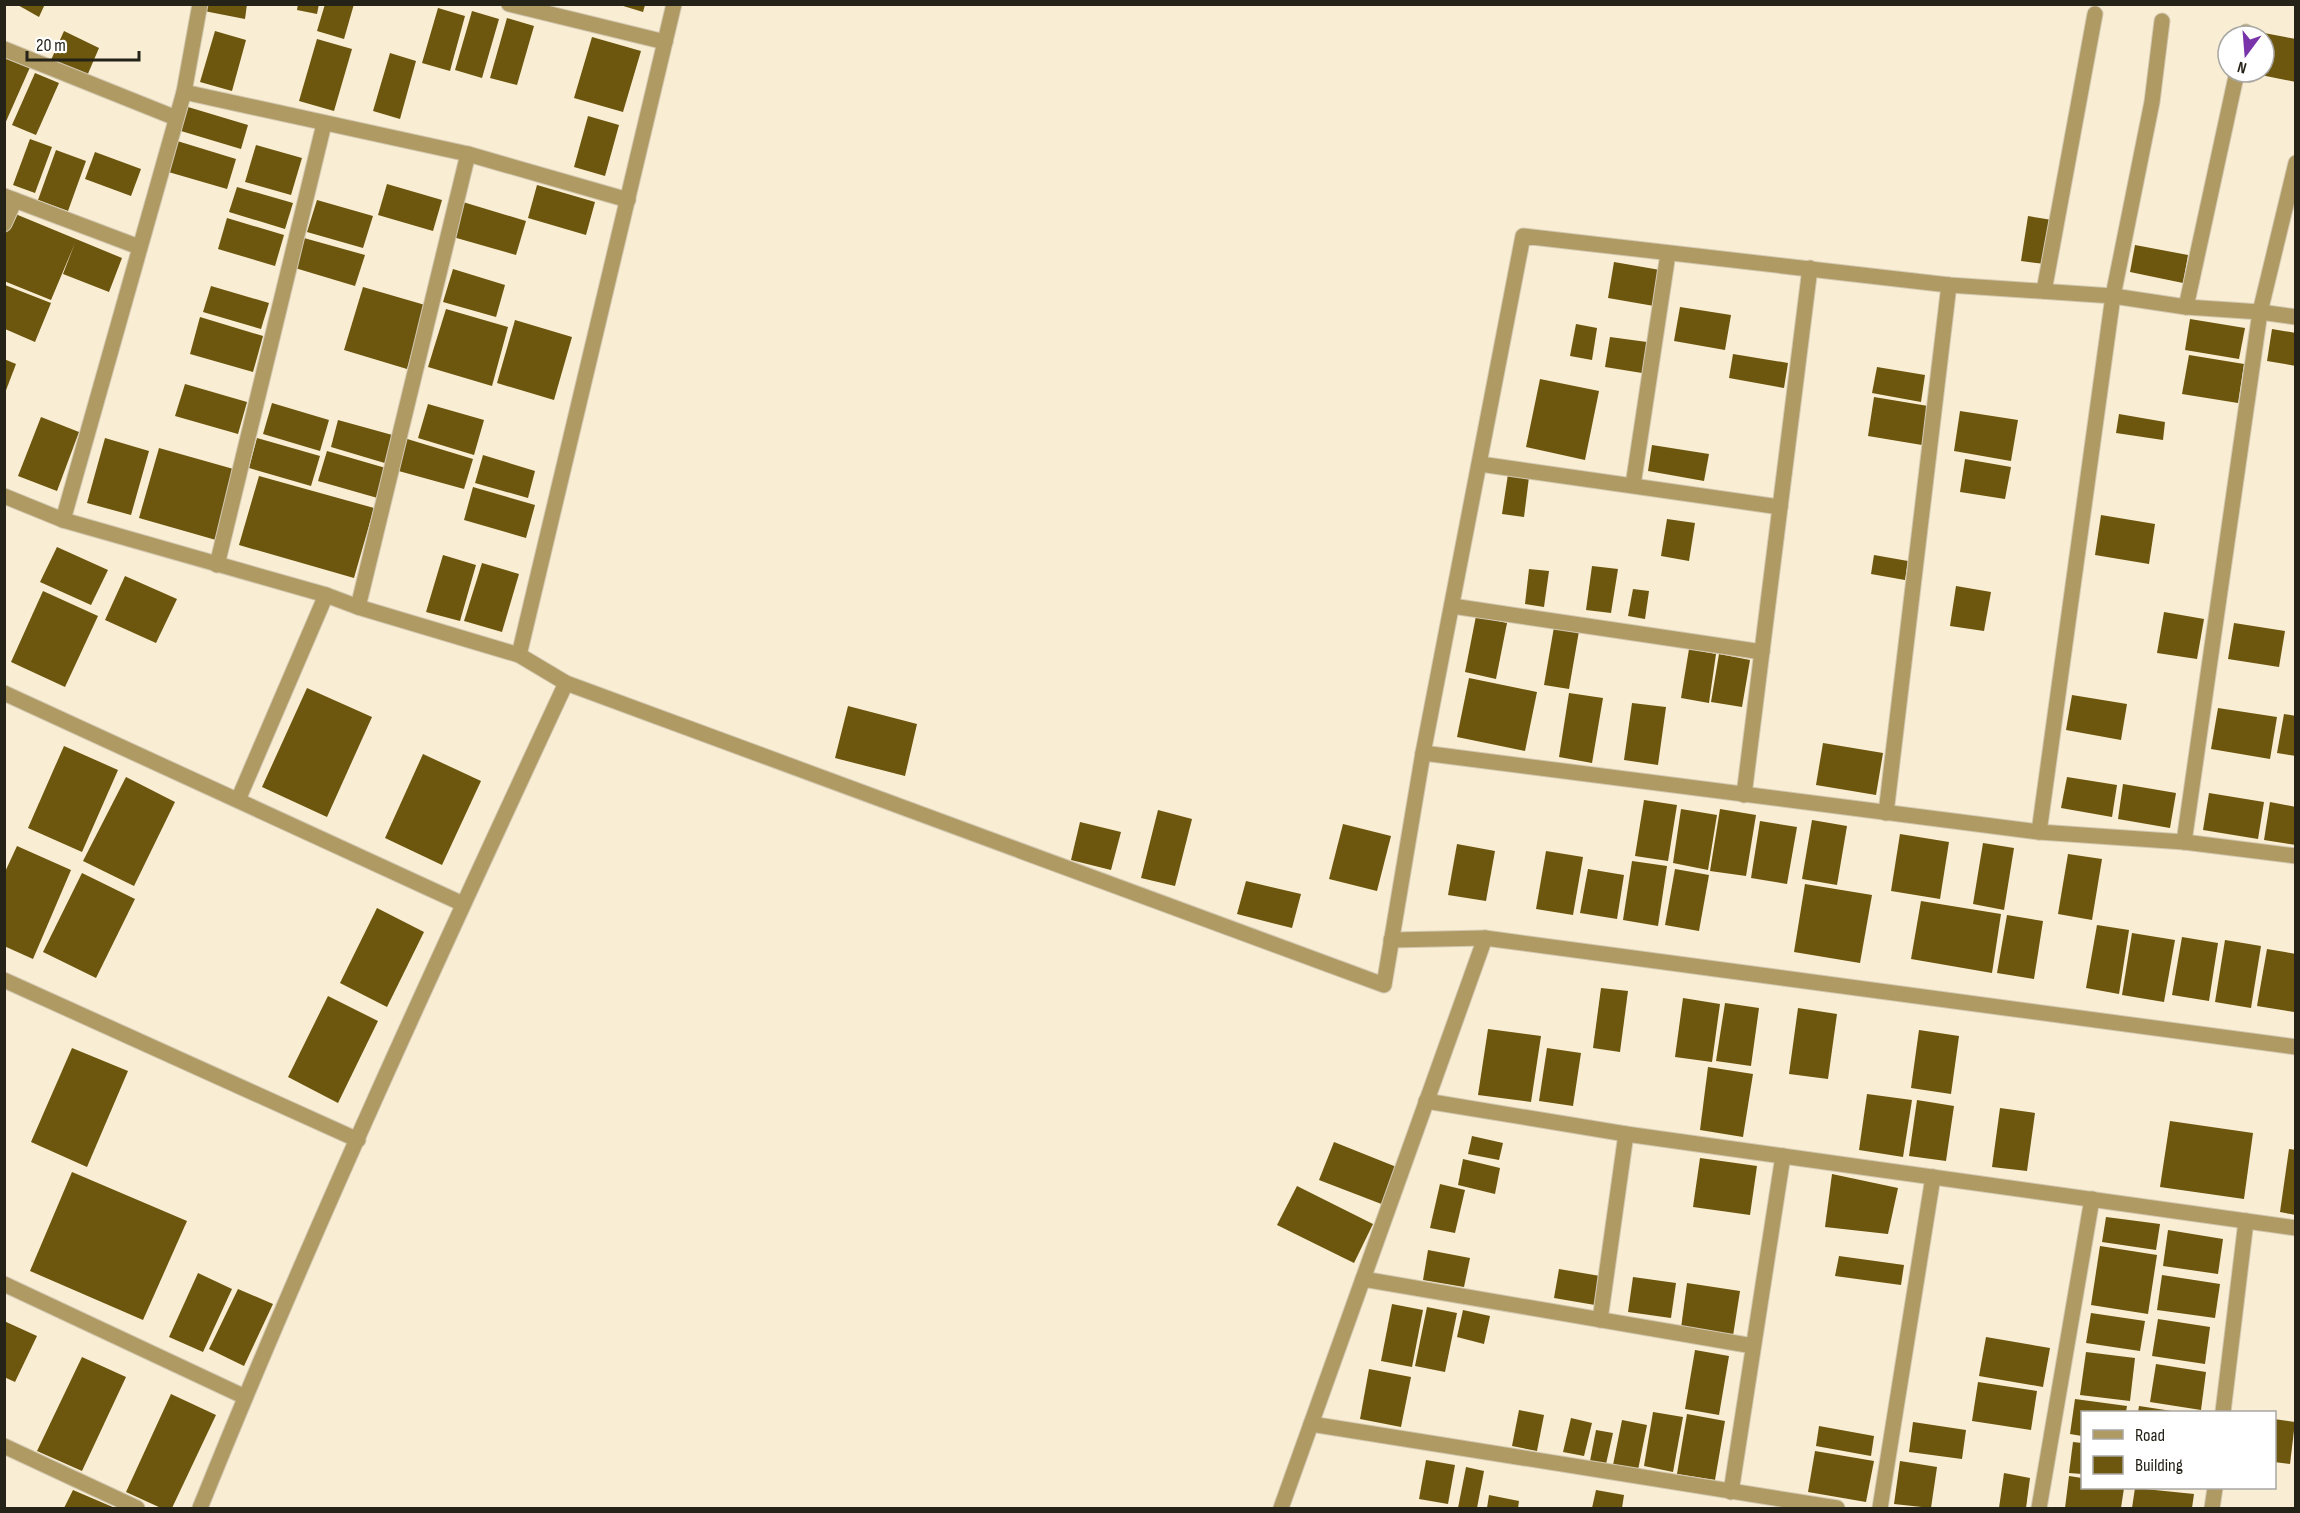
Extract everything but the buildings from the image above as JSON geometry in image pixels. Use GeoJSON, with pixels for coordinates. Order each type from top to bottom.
{"type":"FeatureCollection","features":[{"type":"Feature","properties":{"kind":"street"},"geometry":{"type":"LineString","coordinates":[[63,520],[183,92],[200,4]]}},
{"type":"Feature","properties":{"kind":"street"},"geometry":{"type":"LineString","coordinates":[[509,4],[665,42]]}},
{"type":"Feature","properties":{"kind":"street"},"geometry":{"type":"LineString","coordinates":[[519,655],[674,4]]}},
{"type":"Feature","properties":{"kind":"street"},"geometry":{"type":"LineString","coordinates":[[2044,291],[2095,14]]}},
{"type":"Feature","properties":{"kind":"street"},"geometry":{"type":"LineString","coordinates":[[2039,832],[2113,296],[2152,102],[2162,21]]}},
{"type":"Feature","properties":{"kind":"street"},"geometry":{"type":"LineString","coordinates":[[4,49],[176,118]]}},
{"type":"Feature","properties":{"kind":"street"},"geometry":{"type":"LineString","coordinates":[[2186,307],[2234,84]]}},
{"type":"Feature","properties":{"kind":"street"},"geometry":{"type":"LineString","coordinates":[[183,92],[468,154],[628,200]]}},
{"type":"Feature","properties":{"kind":"street"},"geometry":{"type":"LineString","coordinates":[[217,565],[324,124]]}},
{"type":"Feature","properties":{"kind":"street"},"geometry":{"type":"LineString","coordinates":[[358,607],[468,154]]}},
{"type":"Feature","properties":{"kind":"street"},"geometry":{"type":"LineString","coordinates":[[2184,842],[2260,312],[2295,163]]}},
{"type":"Feature","properties":{"kind":"street"},"geometry":{"type":"LineString","coordinates":[[4,224],[10,198],[138,247]]}},
{"type":"Feature","properties":{"kind":"street"},"geometry":{"type":"LineString","coordinates":[[4,496],[63,520],[326,595],[358,607],[519,655],[566,683],[1384,985],[1423,753],[1523,236],[1949,285],[2113,296],[2186,307],[2295,317]]}},
{"type":"Feature","properties":{"kind":"street"},"geometry":{"type":"LineString","coordinates":[[1633,485],[1668,254]]}},
{"type":"Feature","properties":{"kind":"street"},"geometry":{"type":"LineString","coordinates":[[1744,795],[1810,268]]}},
{"type":"Feature","properties":{"kind":"street"},"geometry":{"type":"LineString","coordinates":[[1886,813],[1949,285]]}},
{"type":"Feature","properties":{"kind":"street"},"geometry":{"type":"LineString","coordinates":[[1480,464],[1780,507]]}},
{"type":"Feature","properties":{"kind":"street"},"geometry":{"type":"LineString","coordinates":[[238,800],[326,595]]}},
{"type":"Feature","properties":{"kind":"street"},"geometry":{"type":"LineString","coordinates":[[1452,606],[1762,652]]}},
{"type":"Feature","properties":{"kind":"street"},"geometry":{"type":"LineString","coordinates":[[200,1509],[245,1396],[358,1140],[463,904],[566,683]]}},
{"type":"Feature","properties":{"kind":"street"},"geometry":{"type":"LineString","coordinates":[[4,693],[463,904]]}},
{"type":"Feature","properties":{"kind":"street"},"geometry":{"type":"LineString","coordinates":[[1423,753],[2039,832],[2184,842],[2295,856]]}},
{"type":"Feature","properties":{"kind":"street"},"geometry":{"type":"LineString","coordinates":[[1391,940],[1485,938],[2295,1047]]}},
{"type":"Feature","properties":{"kind":"street"},"geometry":{"type":"LineString","coordinates":[[1281,1509],[1485,938]]}},
{"type":"Feature","properties":{"kind":"street"},"geometry":{"type":"LineString","coordinates":[[4,980],[358,1140]]}},
{"type":"Feature","properties":{"kind":"street"},"geometry":{"type":"LineString","coordinates":[[1426,1101],[1626,1134],[2295,1227]]}},
{"type":"Feature","properties":{"kind":"street"},"geometry":{"type":"LineString","coordinates":[[1600,1320],[1626,1134]]}},
{"type":"Feature","properties":{"kind":"street"},"geometry":{"type":"LineString","coordinates":[[1731,1492],[1783,1156]]}},
{"type":"Feature","properties":{"kind":"street"},"geometry":{"type":"LineString","coordinates":[[1880,1509],[1933,1177]]}},
{"type":"Feature","properties":{"kind":"street"},"geometry":{"type":"LineString","coordinates":[[2039,1509],[2092,1199]]}},
{"type":"Feature","properties":{"kind":"street"},"geometry":{"type":"LineString","coordinates":[[2223,1411],[2246,1221]]}},
{"type":"Feature","properties":{"kind":"street"},"geometry":{"type":"LineString","coordinates":[[1363,1279],[1753,1346]]}},
{"type":"Feature","properties":{"kind":"street"},"geometry":{"type":"LineString","coordinates":[[4,1284],[245,1396]]}},
{"type":"Feature","properties":{"kind":"street"},"geometry":{"type":"LineString","coordinates":[[1311,1424],[1837,1509]]}},
{"type":"Feature","properties":{"kind":"street"},"geometry":{"type":"LineString","coordinates":[[4,1446],[137,1509]]}},
{"type":"Feature","properties":{"kind":"street"},"geometry":{"type":"LineString","coordinates":[[2212,1509],[2215,1489]]}}]}
